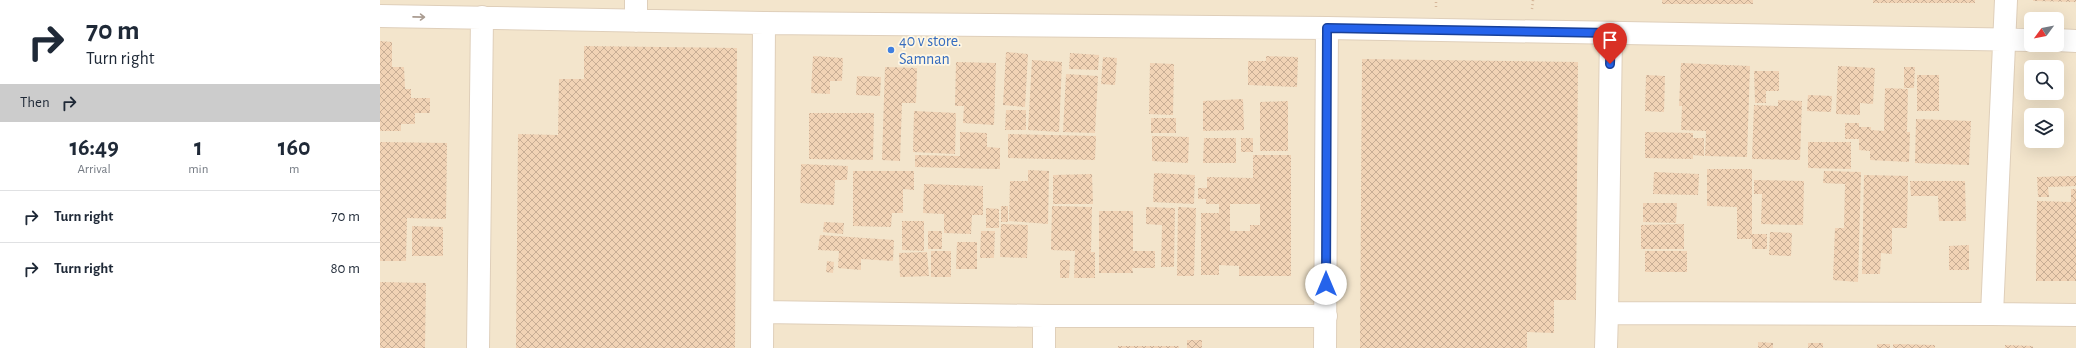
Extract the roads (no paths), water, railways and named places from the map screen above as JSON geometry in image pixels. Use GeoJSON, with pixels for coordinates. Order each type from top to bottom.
{"type":"FeatureCollection","features":[{"type":"Feature","properties":{"kind":"street"},"geometry":{"type":"LineString","coordinates":[[1992,314],[2006,0]]}},
{"type":"Feature","properties":{"kind":"street"},"geometry":{"type":"LineString","coordinates":[[380,16],[482,17],[636,10],[764,23],[1327,28],[2024,40]]}},
{"type":"Feature","properties":{"kind":"street"},"geometry":{"type":"LineString","coordinates":[[478,348],[482,17]]}},
{"type":"Feature","properties":{"kind":"street"},"geometry":{"type":"LineString","coordinates":[[762,348],[764,23]]}},
{"type":"Feature","properties":{"kind":"street"},"geometry":{"type":"LineString","coordinates":[[1325,348],[1327,28]]}},
{"type":"Feature","properties":{"kind":"street"},"geometry":{"type":"LineString","coordinates":[[1606,348],[1611,33]]}},
{"type":"Feature","properties":{"kind":"street"},"geometry":{"type":"LineString","coordinates":[[2064,40],[2076,41]]}},
{"type":"Feature","properties":{"kind":"street"},"geometry":{"type":"LineString","coordinates":[[763,312],[1044,316],[1326,316]]}},
{"type":"Feature","properties":{"kind":"street"},"geometry":{"type":"LineString","coordinates":[[1607,314],[2076,314]]}},
{"type":"Feature","properties":{"kind":"street"},"geometry":{"type":"LineString","coordinates":[[1044,316],[1044,348]]}},
{"type":"Feature","properties":{"kind":"place","name":"40 v store. Samnan"},"geometry":{"type":"Point","coordinates":[891,50]}}]}
